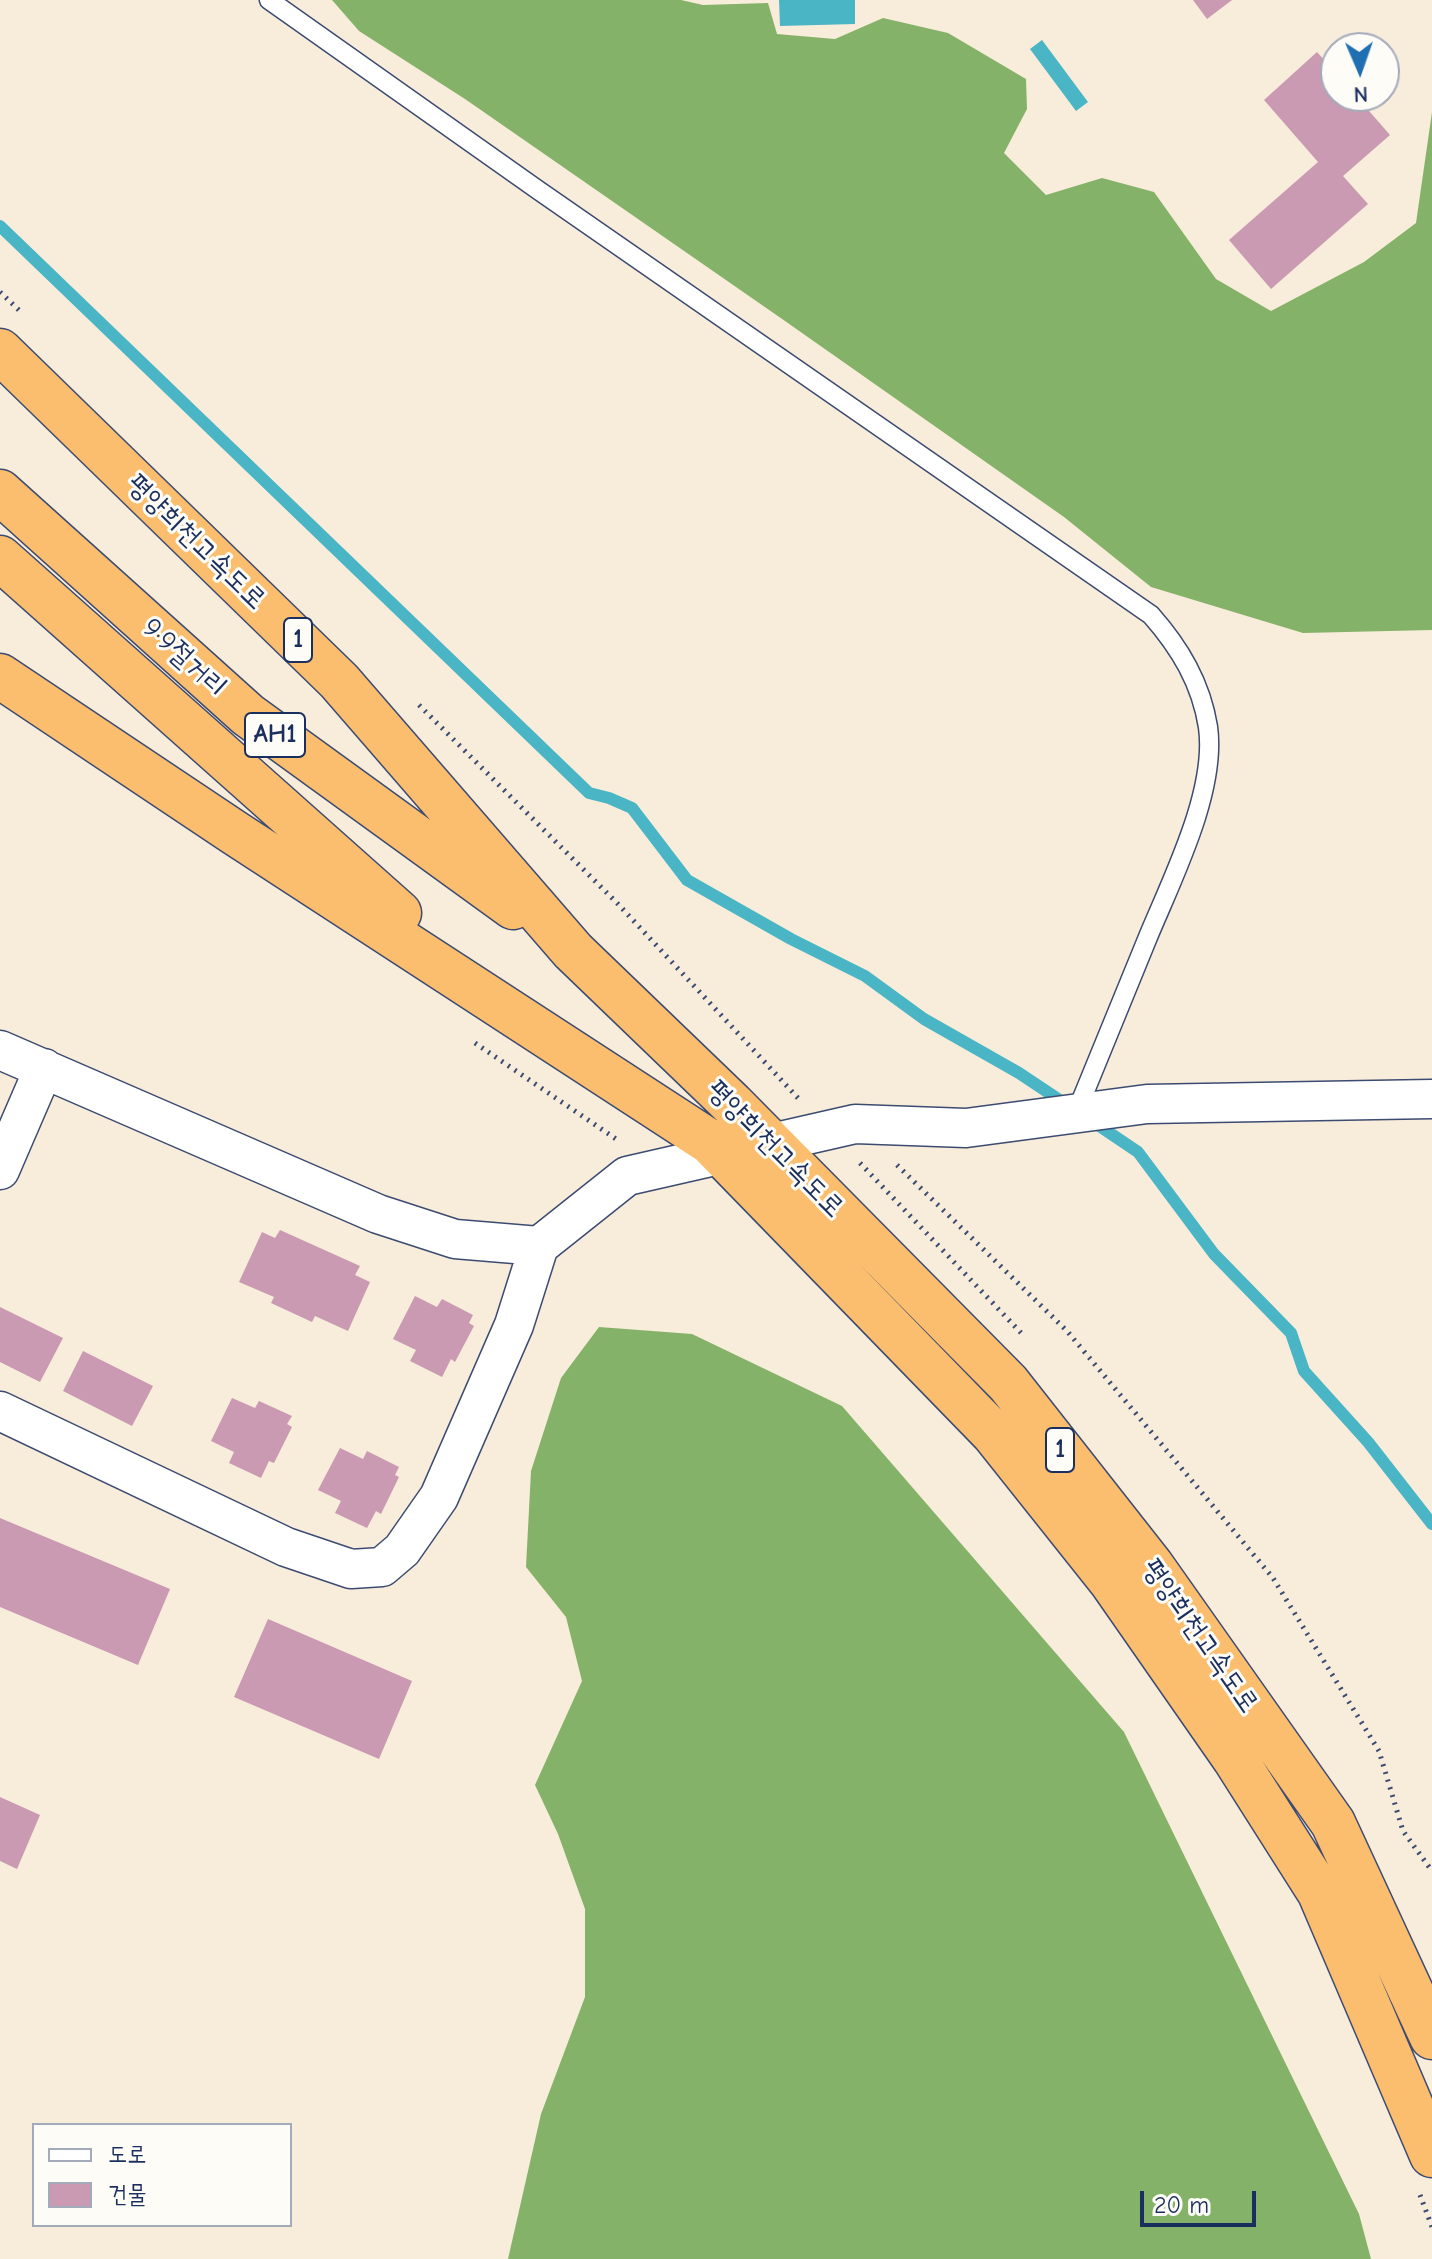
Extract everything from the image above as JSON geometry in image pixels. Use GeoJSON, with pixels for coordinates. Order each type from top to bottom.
{"type":"FeatureCollection","features":[{"type":"Feature","properties":{"kind":"highway","name":"평양희천고속도로"},"geometry":{"type":"LineString","coordinates":[[0,351],[339,681],[573,951],[770,1143],[1008,1383],[1151,1565],[1333,1823],[1432,2037]]}},
{"type":"Feature","properties":{"kind":"highway","name":"9·9절거리"},"geometry":{"type":"LineString","coordinates":[[0,492],[248,715],[573,951]]}},
{"type":"Feature","properties":{"kind":"highway","name":"9·9절거리"},"geometry":{"type":"LineString","coordinates":[[0,558],[500,1003]]}},
{"type":"Feature","properties":{"kind":"highway","name":"평양희천고속도로"},"geometry":{"type":"LineString","coordinates":[[0,676],[710,1142],[994,1434],[1111,1581],[1235,1759],[1320,1893],[1423,2170]]}},
{"type":"Feature","properties":{"kind":"street"},"geometry":{"type":"LineString","coordinates":[[0,1050],[378,1214],[455,1239],[539,1246]]}},
{"type":"Feature","properties":{"kind":"street"},"geometry":{"type":"LineString","coordinates":[[0,1170],[44,1068]]}},
{"type":"Feature","properties":{"kind":"street"},"geometry":{"type":"LineString","coordinates":[[0,1411],[286,1547],[351,1569],[382,1567],[402,1550],[439,1497],[514,1325],[539,1246],[627,1176],[855,1124],[966,1128],[1147,1104],[1432,1099]]}},
{"type":"Feature","properties":{"kind":"lane"},"geometry":{"type":"LineString","coordinates":[[269,0],[1151,615],[1171,638],[1198,685],[1208,730],[1207,764],[1194,825],[1076,1113]]}},
{"type":"Feature","properties":{"kind":"path"},"geometry":{"type":"LineString","coordinates":[[471,1041],[658,1169]]}},
{"type":"Feature","properties":{"kind":"path"},"geometry":{"type":"LineString","coordinates":[[855,1124],[1067,1331],[1273,1578],[1379,1751],[1403,1831],[1432,1871]]}},
{"type":"Feature","properties":{"kind":"path"},"geometry":{"type":"LineString","coordinates":[[1423,2170],[1432,2227]]}},
{"type":"Feature","properties":{"kind":"green space"},"geometry":{"type":"Polygon","coordinates":[[[332,0],[681,0],[703,5],[768,3],[777,34],[835,39],[883,18],[948,33],[1026,79],[1027,109],[1004,153],[1046,195],[1102,178],[1154,192],[1216,279],[1271,311],[1364,262],[1416,223],[1432,112],[1432,630],[1303,633],[1151,587],[1064,517],[785,321],[465,99],[359,31],[332,0]]]}},
{"type":"Feature","properties":{"kind":"green space"},"geometry":{"type":"Polygon","coordinates":[[[599,1327],[692,1334],[842,1406],[1124,1732],[1359,2214],[1371,2259],[508,2259],[541,2114],[585,1997],[585,1909],[558,1834],[535,1785],[582,1681],[566,1617],[526,1567],[531,1471],[561,1378],[599,1327]]]}},
{"type":"Feature","properties":{"kind":"water"},"geometry":{"type":"Polygon","coordinates":[[[779,0],[855,0],[855,24],[780,26],[779,0]]]}},
{"type":"Feature","properties":{"kind":"water"},"geometry":{"type":"Polygon","coordinates":[[[1042,40],[1088,102],[1076,111],[1030,49],[1042,40]]]}},
{"type":"Feature","properties":{"kind":"building"},"geometry":{"type":"Polygon","coordinates":[[[1193,0],[1232,0],[1207,19],[1193,0]]]}},
{"type":"Feature","properties":{"kind":"building"},"geometry":{"type":"Polygon","coordinates":[[[1317,52],[1320,55],[1320,112],[1370,112],[1390,135],[1343,176],[1368,204],[1271,289],[1229,240],[1318,162],[1264,100],[1317,52]]]}},
{"type":"Feature","properties":{"kind":"building"},"geometry":{"type":"Polygon","coordinates":[[[280,1230],[360,1266],[355,1275],[370,1282],[348,1331],[315,1316],[312,1322],[271,1303],[274,1297],[239,1282],[262,1232],[275,1238],[280,1230]]]}},
{"type":"Feature","properties":{"kind":"building"},"geometry":{"type":"Polygon","coordinates":[[[415,1296],[437,1307],[442,1299],[473,1315],[469,1323],[474,1326],[455,1362],[451,1359],[442,1377],[410,1361],[416,1350],[393,1339],[415,1296]]]}},
{"type":"Feature","properties":{"kind":"building"},"geometry":{"type":"Polygon","coordinates":[[[0,1307],[63,1338],[40,1382],[0,1362],[0,1307]]]}},
{"type":"Feature","properties":{"kind":"building"},"geometry":{"type":"Polygon","coordinates":[[[83,1351],[153,1386],[132,1426],[63,1391],[83,1351]]]}},
{"type":"Feature","properties":{"kind":"building"},"geometry":{"type":"Polygon","coordinates":[[[232,1398],[255,1408],[259,1401],[292,1416],[287,1424],[292,1427],[274,1463],[269,1461],[261,1478],[229,1463],[234,1452],[211,1441],[232,1398]]]}},
{"type":"Feature","properties":{"kind":"building"},"geometry":{"type":"Polygon","coordinates":[[[340,1448],[363,1459],[367,1451],[399,1467],[395,1475],[399,1477],[381,1514],[376,1511],[367,1528],[335,1513],[341,1501],[318,1490],[340,1448]]]}},
{"type":"Feature","properties":{"kind":"building"},"geometry":{"type":"Polygon","coordinates":[[[0,1518],[170,1589],[138,1665],[0,1607],[0,1518]]]}},
{"type":"Feature","properties":{"kind":"building"},"geometry":{"type":"Polygon","coordinates":[[[268,1619],[412,1681],[379,1759],[234,1697],[268,1619]]]}},
{"type":"Feature","properties":{"kind":"building"},"geometry":{"type":"Polygon","coordinates":[[[0,1797],[40,1815],[17,1869],[0,1861],[0,1797]]]}},
{"type":"Feature","properties":{"kind":"waterway"},"geometry":{"type":"LineString","coordinates":[[0,226],[589,793],[632,808],[687,880],[791,939],[865,976],[924,1019],[1019,1073],[1067,1105]]}},
{"type":"Feature","properties":{"kind":"waterway"},"geometry":{"type":"LineString","coordinates":[[1092,1121],[1138,1152],[1214,1254],[1291,1333],[1304,1371],[1368,1442],[1432,1524]]}}]}
